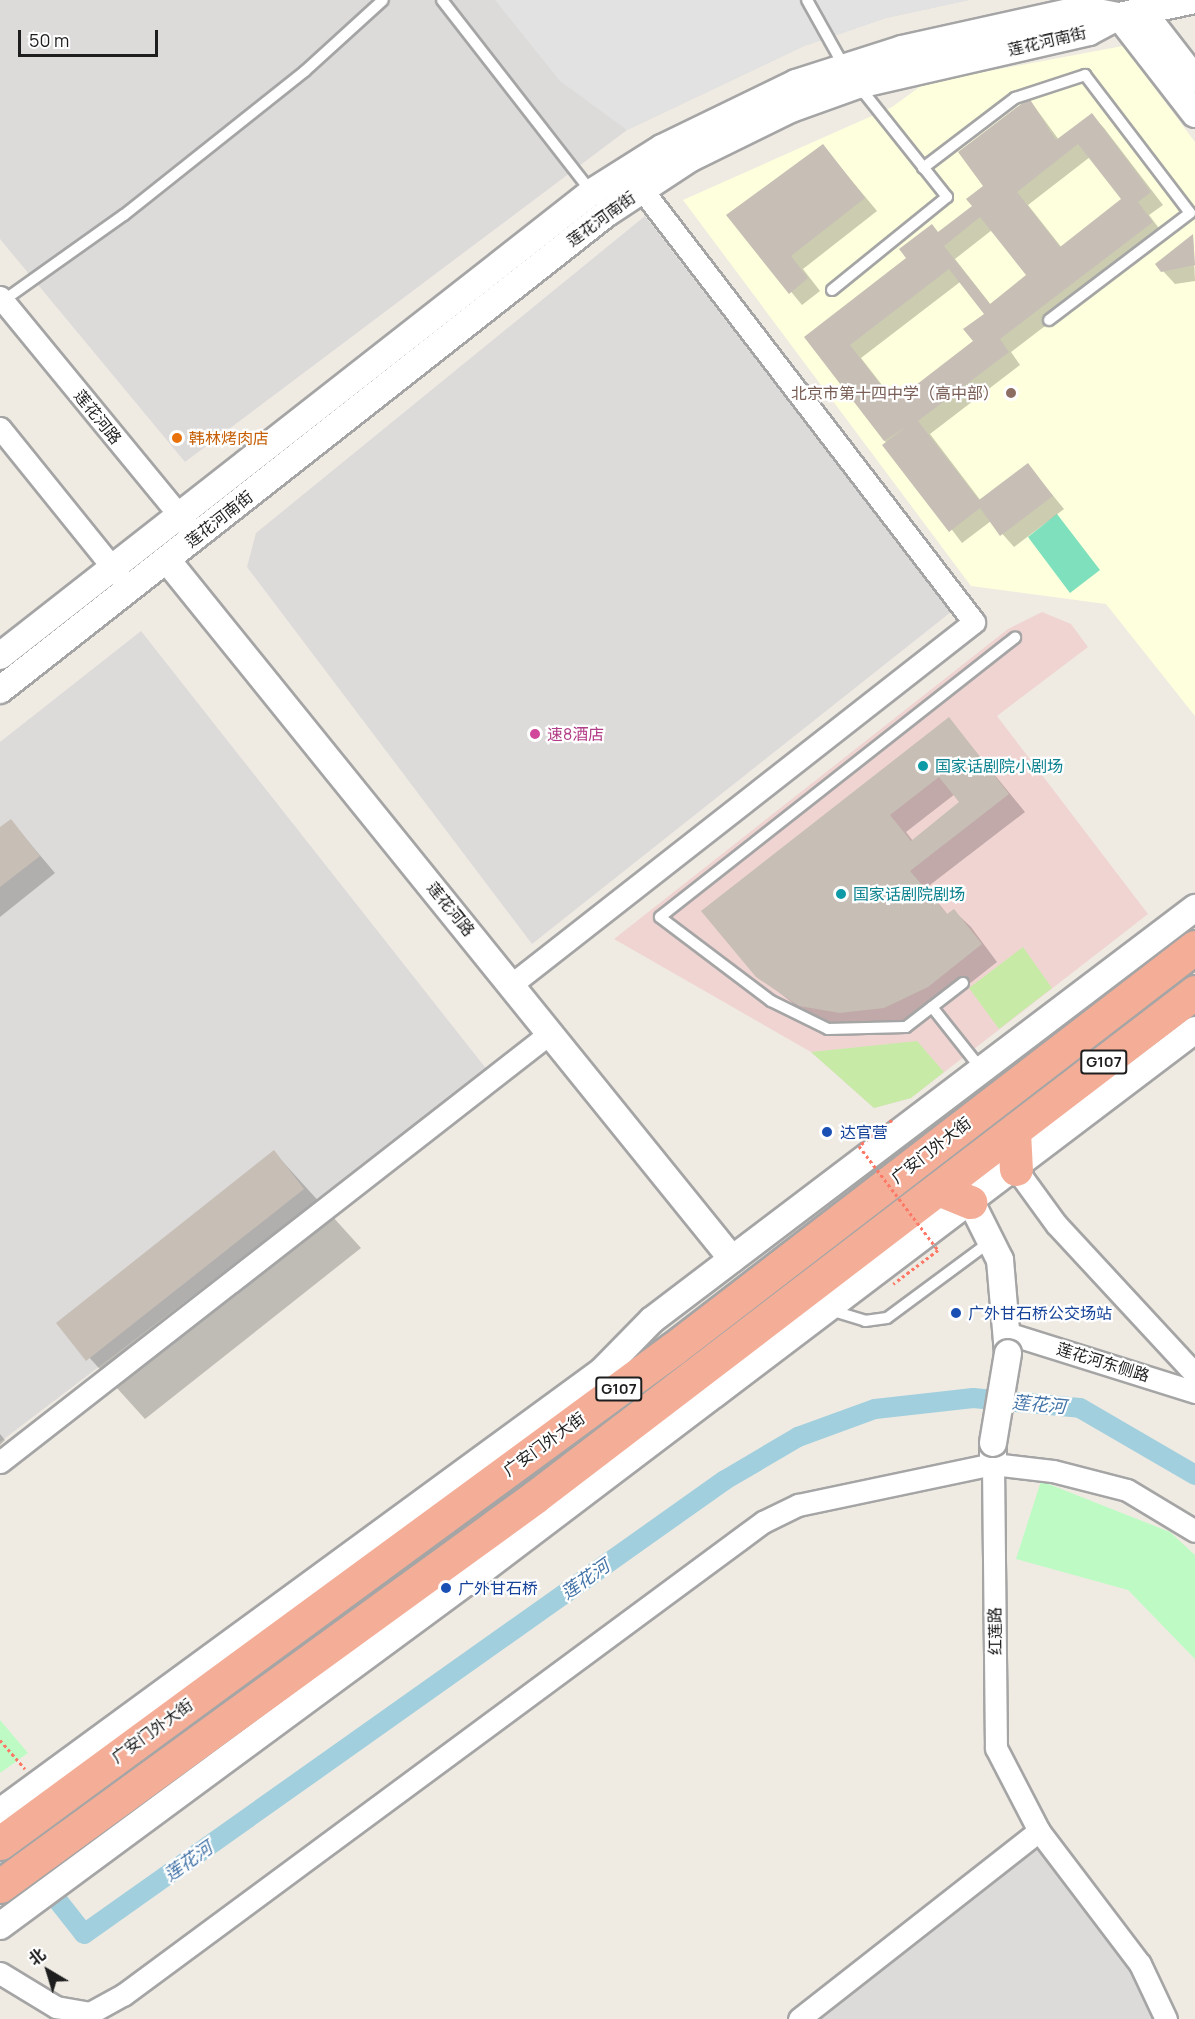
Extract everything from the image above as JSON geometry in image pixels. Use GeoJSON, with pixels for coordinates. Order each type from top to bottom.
{"type":"FeatureCollection","features":[{"type":"Feature","properties":{"kind":"highway","name":"广安门外大街"},"geometry":{"type":"LineString","coordinates":[[0,1843],[23,1803],[673,1349],[1195,947]]}},
{"type":"Feature","properties":{"kind":"highway","name":"G107"},"geometry":{"type":"LineString","coordinates":[[0,1886],[509,1516],[818,1298],[938,1189],[1193,997]]}},
{"type":"Feature","properties":{"kind":"highway"},"geometry":{"type":"LineString","coordinates":[[1014,1131],[1016,1169]]}},
{"type":"Feature","properties":{"kind":"highway"},"geometry":{"type":"LineString","coordinates":[[938,1189],[971,1202]]}},
{"type":"Feature","properties":{"kind":"street"},"geometry":{"type":"LineString","coordinates":[[1131,10],[1195,0]]}},
{"type":"Feature","properties":{"kind":"street","name":"莲花河南街"},"geometry":{"type":"LineString","coordinates":[[0,656],[179,515],[599,202],[634,180],[704,125],[851,76],[1082,9],[1131,10]]}},
{"type":"Feature","properties":{"kind":"street"},"geometry":{"type":"LineString","coordinates":[[1131,10],[1195,79]]}},
{"type":"Feature","properties":{"kind":"street"},"geometry":{"type":"LineString","coordinates":[[1131,10],[1195,114]]}},
{"type":"Feature","properties":{"kind":"street"},"geometry":{"type":"LineString","coordinates":[[512,984],[974,622],[634,180]]}},
{"type":"Feature","properties":{"kind":"street","name":"莲花河南街"},"geometry":{"type":"LineString","coordinates":[[0,690],[197,537],[599,202]]}},
{"type":"Feature","properties":{"kind":"street","name":"莲花河路"},"geometry":{"type":"LineString","coordinates":[[1,300],[197,537]]}},
{"type":"Feature","properties":{"kind":"street"},"geometry":{"type":"LineString","coordinates":[[0,428],[131,589]]}},
{"type":"Feature","properties":{"kind":"street","name":"莲花河路"},"geometry":{"type":"LineString","coordinates":[[167,560],[512,984],[732,1260]]}},
{"type":"Feature","properties":{"kind":"street","name":"广安门外大街"},"geometry":{"type":"LineString","coordinates":[[23,1803],[602,1371],[652,1320],[1195,908]]}},
{"type":"Feature","properties":{"kind":"street"},"geometry":{"type":"LineString","coordinates":[[1,1925],[72,1873],[818,1298],[971,1202],[1195,1030]]}},
{"type":"Feature","properties":{"kind":"street"},"geometry":{"type":"LineString","coordinates":[[0,1462],[550,1033]]}},
{"type":"Feature","properties":{"kind":"street"},"geometry":{"type":"LineString","coordinates":[[1016,1169],[1056,1224],[1195,1374]]}},
{"type":"Feature","properties":{"kind":"street","name":"红莲路"},"geometry":{"type":"LineString","coordinates":[[971,1202],[993,1239],[1009,1344],[993,1453],[996,1748],[1039,1831],[1140,1964],[1166,2019]]}},
{"type":"Feature","properties":{"kind":"street","name":"莲花河东侧路"},"geometry":{"type":"LineString","coordinates":[[1009,1344],[1195,1392]]}},
{"type":"Feature","properties":{"kind":"street"},"geometry":{"type":"LineString","coordinates":[[0,1973],[56,2007],[90,2013],[123,1995],[763,1521],[834,1493],[993,1453],[1126,1490],[1195,1531]]}},
{"type":"Feature","properties":{"kind":"street"},"geometry":{"type":"LineString","coordinates":[[799,2019],[1039,1831]]}},
{"type":"Feature","properties":{"kind":"lane"},"geometry":{"type":"LineString","coordinates":[[1,300],[124,215],[305,71],[383,0]]}},
{"type":"Feature","properties":{"kind":"lane"},"geometry":{"type":"LineString","coordinates":[[442,0],[599,202]]}},
{"type":"Feature","properties":{"kind":"lane"},"geometry":{"type":"LineString","coordinates":[[807,0],[851,76],[947,197],[832,290]]}},
{"type":"Feature","properties":{"kind":"lane"},"geometry":{"type":"LineString","coordinates":[[923,168],[1015,98],[1085,75],[1192,211],[1049,320]]}},
{"type":"Feature","properties":{"kind":"lane"},"geometry":{"type":"LineString","coordinates":[[963,983],[906,1027],[828,1029],[771,1001],[660,917],[1015,638]]}},
{"type":"Feature","properties":{"kind":"lane"},"geometry":{"type":"LineString","coordinates":[[932,1007],[982,1070]]}},
{"type":"Feature","properties":{"kind":"lane"},"geometry":{"type":"LineString","coordinates":[[818,1298],[865,1321],[887,1318],[993,1239]]}},
{"type":"Feature","properties":{"kind":"path"},"geometry":{"type":"LineString","coordinates":[[892,1120],[859,1146],[938,1250],[893,1284]]}},
{"type":"Feature","properties":{"kind":"path"},"geometry":{"type":"LineString","coordinates":[[0,1740],[23,1803]]}},
{"type":"Feature","properties":{"kind":"shaded area"},"geometry":{"type":"Polygon","coordinates":[[[0,0],[969,0],[886,18],[804,46],[627,130],[185,462],[0,239],[0,0]]]}},
{"type":"Feature","properties":{"kind":"shaded area"},"geometry":{"type":"Polygon","coordinates":[[[495,0],[969,0],[886,18],[804,46],[627,130],[560,81],[495,0]]]}},
{"type":"Feature","properties":{"kind":"shaded area","name":"北京市第十四中学（高中部）"},"geometry":{"type":"Polygon","coordinates":[[[1123,46],[1195,142],[1195,716],[1106,604],[971,586],[683,200],[892,107],[925,83],[1123,46]]]}},
{"type":"Feature","properties":{"kind":"shaded area"},"geometry":{"type":"Polygon","coordinates":[[[645,216],[951,612],[532,944],[247,567],[256,533],[645,216]]]}},
{"type":"Feature","properties":{"kind":"shaded area"},"geometry":{"type":"Polygon","coordinates":[[[1042,612],[1071,624],[1088,647],[997,716],[1148,914],[911,1098],[874,1108],[811,1052],[614,939],[1008,629],[1042,612]]]}},
{"type":"Feature","properties":{"kind":"shaded area"},"geometry":{"type":"Polygon","coordinates":[[[141,631],[488,1071],[0,1442],[0,742],[141,631]]]}},
{"type":"Feature","properties":{"kind":"shaded area"},"geometry":{"type":"Polygon","coordinates":[[[1038,1845],[1134,1970],[1160,2019],[816,2019],[1038,1845]]]}},
{"type":"Feature","properties":{"kind":"green space"},"geometry":{"type":"Polygon","coordinates":[[[1057,514],[1100,570],[1070,593],[1028,537],[1057,514]]]}},
{"type":"Feature","properties":{"kind":"green space"},"geometry":{"type":"Polygon","coordinates":[[[1023,947],[1052,988],[999,1029],[969,988],[1023,947]]]}},
{"type":"Feature","properties":{"kind":"green space"},"geometry":{"type":"Polygon","coordinates":[[[917,1041],[944,1072],[911,1098],[874,1108],[811,1052],[917,1041]]]}},
{"type":"Feature","properties":{"kind":"green space"},"geometry":{"type":"Polygon","coordinates":[[[1041,1481],[1170,1532],[1195,1555],[1195,1659],[1128,1590],[1016,1559],[1041,1481]]]}},
{"type":"Feature","properties":{"kind":"green space"},"geometry":{"type":"Polygon","coordinates":[[[0,1720],[28,1753],[0,1773],[0,1720]]]}},
{"type":"Feature","properties":{"kind":"building"},"geometry":{"type":"Polygon","coordinates":[[[1029,98],[1056,140],[1092,113],[1151,192],[1138,202],[1153,222],[1000,339],[1009,352],[918,421],[979,500],[1028,463],[1053,496],[1000,536],[980,508],[949,532],[882,445],[906,427],[884,441],[804,337],[906,258],[899,249],[932,224],[938,232],[972,206],[966,199],[983,186],[958,152],[1029,98]],[[1078,144],[1017,192],[1060,247],[1121,199],[1078,144]],[[980,217],[944,246],[990,304],[1026,275],[980,217]],[[949,269],[850,345],[894,402],[973,341],[963,329],[984,314],[949,269]]]}},
{"type":"Feature","properties":{"kind":"building"},"geometry":{"type":"Polygon","coordinates":[[[823,144],[865,198],[791,256],[808,278],[789,294],[726,215],[823,144]]]}},
{"type":"Feature","properties":{"kind":"building"},"geometry":{"type":"Polygon","coordinates":[[[1193,234],[1195,265],[1161,272],[1155,264],[1193,234]]]}},
{"type":"Feature","properties":{"kind":"building"},"geometry":{"type":"Polygon","coordinates":[[[949,717],[1009,794],[910,871],[947,914],[954,909],[982,944],[928,987],[884,1008],[840,1013],[799,1006],[756,977],[701,911],[949,717]],[[939,777],[890,815],[911,841],[959,802],[939,777]]]}},
{"type":"Feature","properties":{"kind":"building"},"geometry":{"type":"Polygon","coordinates":[[[11,819],[40,856],[0,887],[0,827],[11,819]]]}},
{"type":"Feature","properties":{"kind":"building"},"geometry":{"type":"Polygon","coordinates":[[[274,1150],[304,1189],[86,1361],[56,1323],[274,1150]]]}},
{"type":"Feature","properties":{"kind":"waterway","name":"莲花河"},"geometry":{"type":"LineString","coordinates":[[2,1830],[84,1934],[725,1480],[798,1437],[875,1409],[973,1398],[1080,1408],[1195,1475]]}},
{"type":"Feature","properties":{"kind":"place","name":"北京市第十四中学（高中部）"},"geometry":{"type":"Point","coordinates":[1011,393]}},
{"type":"Feature","properties":{"kind":"place","name":"韩林烤肉店"},"geometry":{"type":"Point","coordinates":[177,438]}},
{"type":"Feature","properties":{"kind":"place","name":"速8酒店"},"geometry":{"type":"Point","coordinates":[535,734]}},
{"type":"Feature","properties":{"kind":"place","name":"国家话剧院小剧场"},"geometry":{"type":"Point","coordinates":[923,766]}},
{"type":"Feature","properties":{"kind":"place","name":"国家话剧院剧场"},"geometry":{"type":"Point","coordinates":[841,894]}},
{"type":"Feature","properties":{"kind":"place","name":"达官营"},"geometry":{"type":"Point","coordinates":[827,1132]}},
{"type":"Feature","properties":{"kind":"place","name":"广外甘石桥公交场站"},"geometry":{"type":"Point","coordinates":[956,1313]}},
{"type":"Feature","properties":{"kind":"place","name":"广外甘石桥"},"geometry":{"type":"Point","coordinates":[446,1588]}}]}
